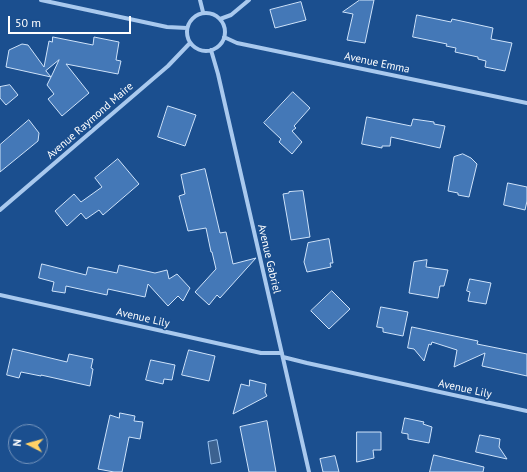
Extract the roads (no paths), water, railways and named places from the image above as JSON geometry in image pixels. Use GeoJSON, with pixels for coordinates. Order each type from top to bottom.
{"type":"FeatureCollection","features":[{"type":"Feature","properties":{"kind":"street"},"geometry":{"type":"LineString","coordinates":[[41,0],[167,27],[187,28]]}},
{"type":"Feature","properties":{"kind":"street"},"geometry":{"type":"LineString","coordinates":[[200,0],[203,12]]}},
{"type":"Feature","properties":{"kind":"street"},"geometry":{"type":"LineString","coordinates":[[220,19],[231,15],[249,0]]}},
{"type":"Feature","properties":{"kind":"street"},"geometry":{"type":"LineString","coordinates":[[203,12],[210,13],[220,19],[225,31],[221,43],[217,48],[211,50],[199,50],[190,43],[188,38],[187,28],[193,17],[203,12]]}},
{"type":"Feature","properties":{"kind":"street","name":"Avenue Emma"},"geometry":{"type":"LineString","coordinates":[[224,37],[237,43],[527,103]]}},
{"type":"Feature","properties":{"kind":"street","name":"Avenue Raymond Maire"},"geometry":{"type":"LineString","coordinates":[[0,210],[168,66],[190,43]]}},
{"type":"Feature","properties":{"kind":"street","name":"Avenue Gabriel"},"geometry":{"type":"LineString","coordinates":[[211,50],[218,74],[309,472]]}},
{"type":"Feature","properties":{"kind":"street","name":"Avenue Lily"},"geometry":{"type":"LineString","coordinates":[[0,295],[261,353],[282,355],[315,365],[527,411]]}},
{"type":"Feature","properties":{"kind":"water"},"geometry":{"type":"Polygon","coordinates":[[[217,440],[221,462],[211,464],[208,442],[217,440]]]}}]}
